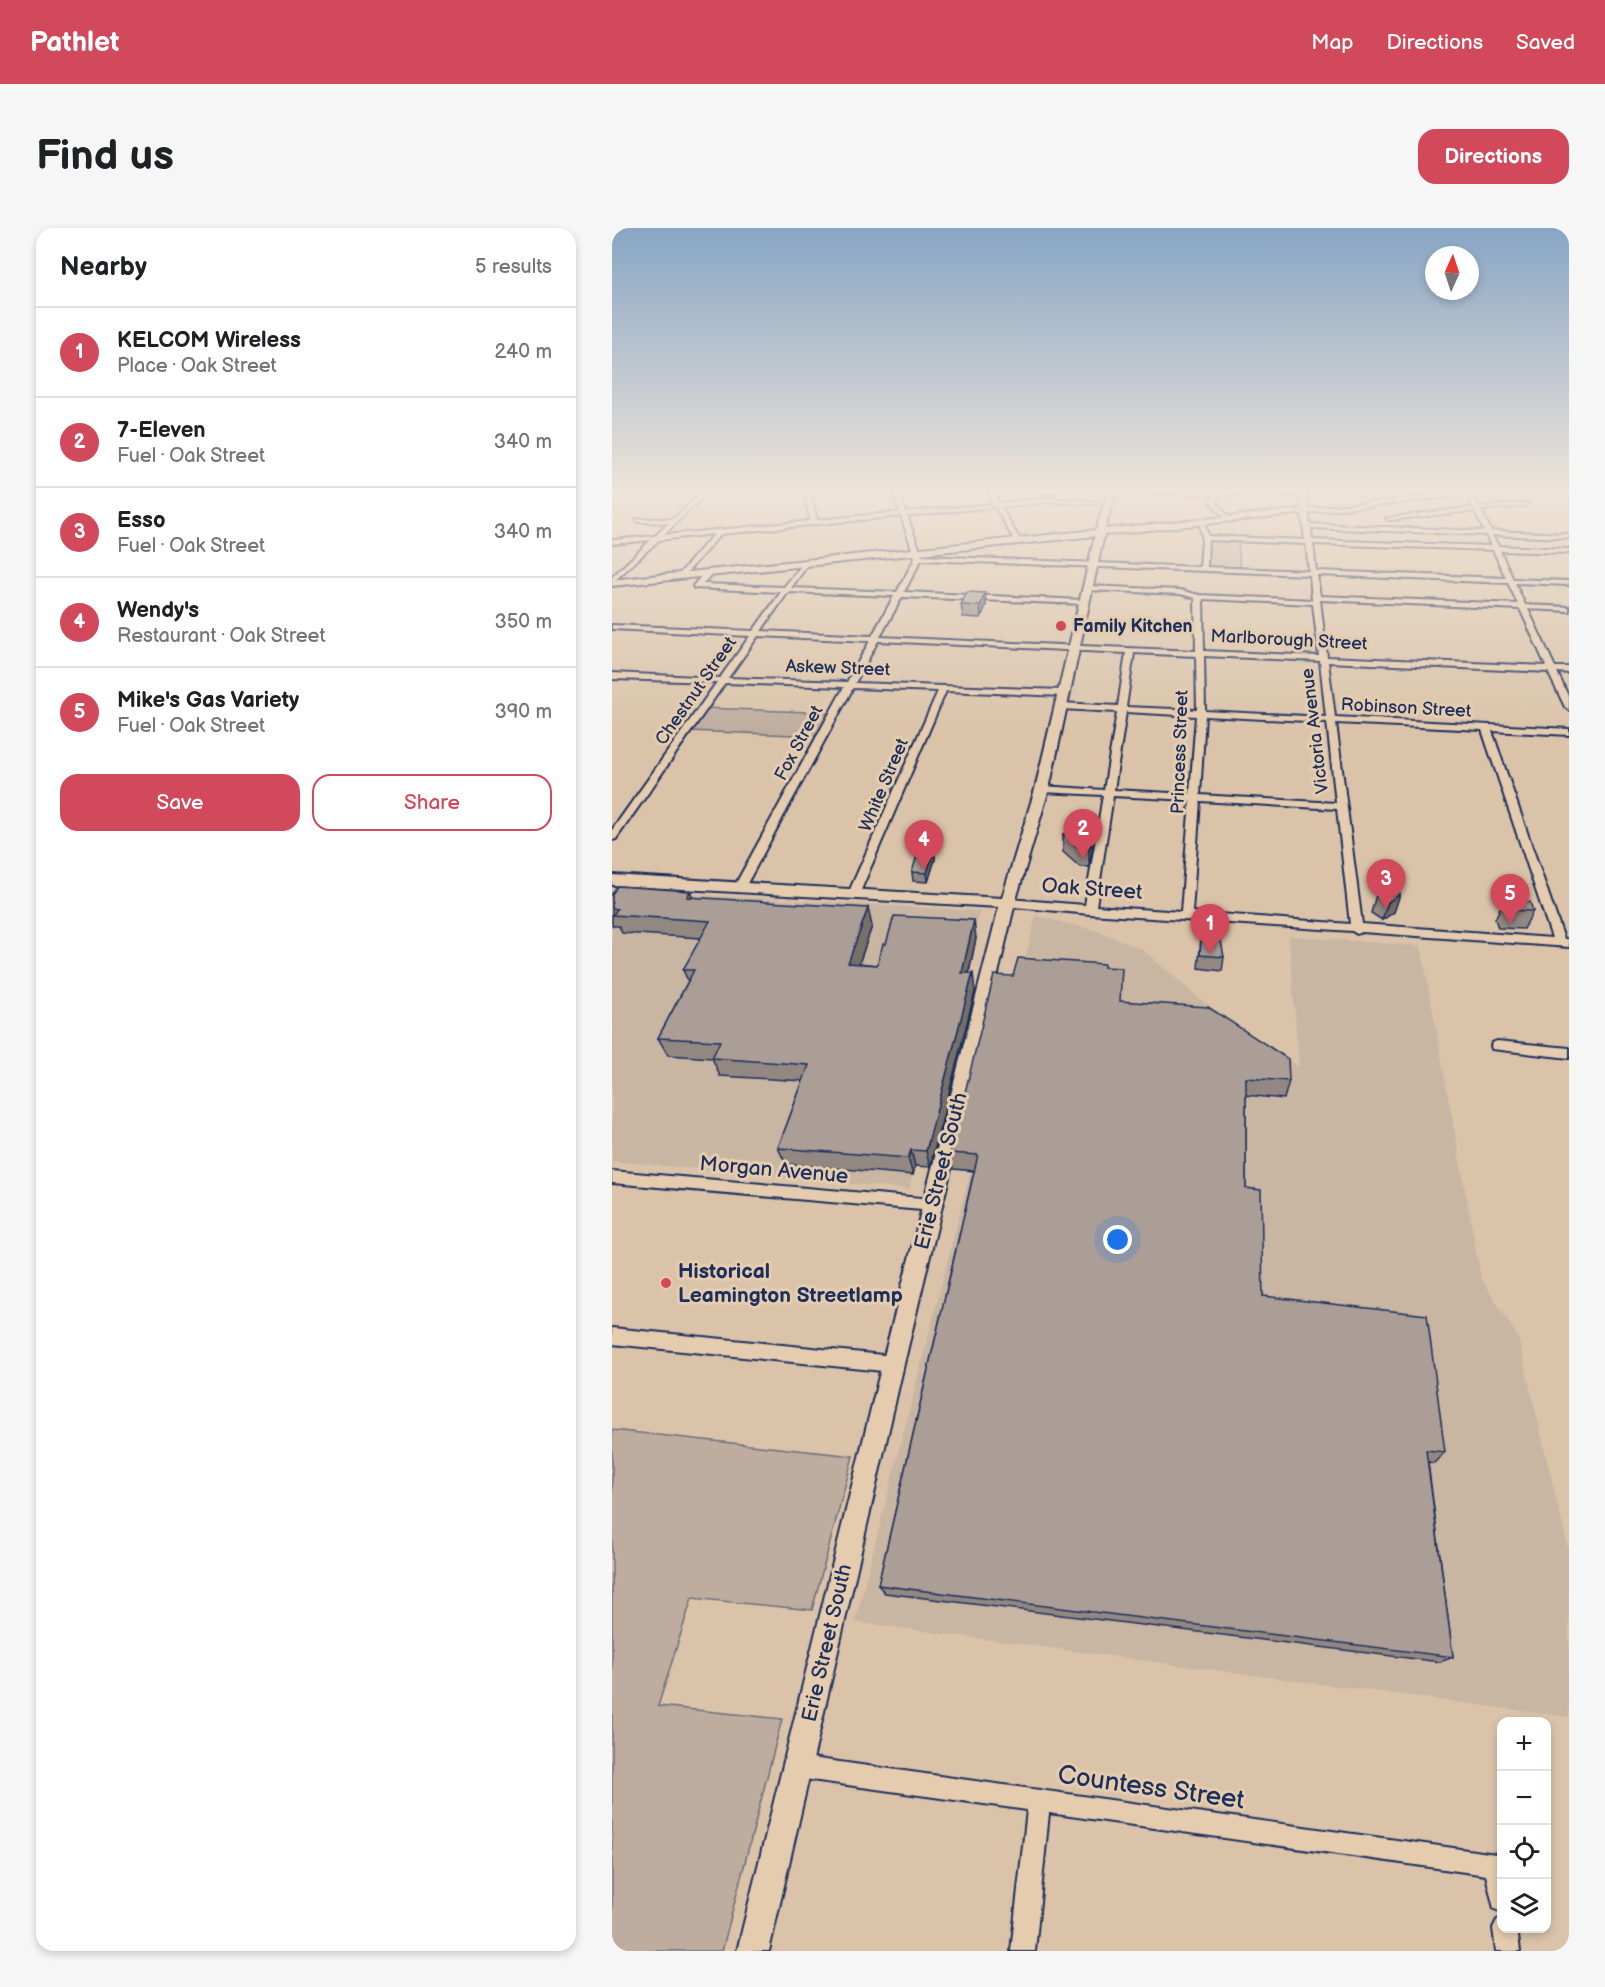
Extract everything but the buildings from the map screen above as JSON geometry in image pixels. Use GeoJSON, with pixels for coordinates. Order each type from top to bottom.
{"type":"FeatureCollection","features":[{"type":"Feature","properties":{"kind":"main road"},"geometry":{"type":"LineString","coordinates":[[612,582],[714,572]]}},
{"type":"Feature","properties":{"kind":"main road","name":"Erie Street South"},"geometry":{"type":"LineString","coordinates":[[753,1951],[893,1364],[1008,903],[1042,789],[1091,572]]}},
{"type":"Feature","properties":{"kind":"main road","name":"Oak Street"},"geometry":{"type":"LineString","coordinates":[[612,880],[1008,903]]}},
{"type":"Feature","properties":{"kind":"street","name":"Chestnut Street"},"geometry":{"type":"LineString","coordinates":[[612,837],[799,572]]}},
{"type":"Feature","properties":{"kind":"street","name":"Fox Street"},"geometry":{"type":"LineString","coordinates":[[740,887],[909,572]]}},
{"type":"Feature","properties":{"kind":"street"},"geometry":{"type":"LineString","coordinates":[[1298,572],[1569,583]]}},
{"type":"Feature","properties":{"kind":"street"},"geometry":{"type":"LineString","coordinates":[[1507,572],[1569,706]]}},
{"type":"Feature","properties":{"kind":"street"},"geometry":{"type":"LineString","coordinates":[[708,573],[697,586],[1084,602]]}},
{"type":"Feature","properties":{"kind":"street","name":"Victoria Avenue"},"geometry":{"type":"LineString","coordinates":[[1314,573],[1315,600],[1357,930]]}},
{"type":"Feature","properties":{"kind":"street"},"geometry":{"type":"LineString","coordinates":[[1087,588],[1191,593],[1199,597],[1569,609]]}},
{"type":"Feature","properties":{"kind":"street","name":"Princess Street"},"geometry":{"type":"LineString","coordinates":[[1186,917],[1201,713],[1199,597]]}},
{"type":"Feature","properties":{"kind":"street","name":"Marlborough Street"},"geometry":{"type":"LineString","coordinates":[[612,627],[875,637],[1569,670]]}},
{"type":"Feature","properties":{"kind":"street"},"geometry":{"type":"LineString","coordinates":[[1090,910],[1131,649]]}},
{"type":"Feature","properties":{"kind":"street","name":"Askew Street"},"geometry":{"type":"LineString","coordinates":[[612,676],[850,684],[943,689],[1062,700]]}},
{"type":"Feature","properties":{"kind":"street"},"geometry":{"type":"LineString","coordinates":[[612,689],[623,676]]}},
{"type":"Feature","properties":{"kind":"street","name":"White Street"},"geometry":{"type":"LineString","coordinates":[[854,894],[943,689]]}},
{"type":"Feature","properties":{"kind":"street","name":"Robinson Street"},"geometry":{"type":"LineString","coordinates":[[1062,700],[1122,709],[1569,732]]}},
{"type":"Feature","properties":{"kind":"street"},"geometry":{"type":"LineString","coordinates":[[1486,728],[1565,943]]}},
{"type":"Feature","properties":{"kind":"street"},"geometry":{"type":"LineString","coordinates":[[1042,789],[1340,806]]}},
{"type":"Feature","properties":{"kind":"street","name":"Oak Street"},"geometry":{"type":"LineString","coordinates":[[1008,903],[1357,930],[1565,943]]}},
{"type":"Feature","properties":{"kind":"street"},"geometry":{"type":"LineString","coordinates":[[1497,1046],[1568,1057]]}},
{"type":"Feature","properties":{"kind":"street","name":"Morgan Avenue"},"geometry":{"type":"LineString","coordinates":[[612,1177],[933,1205]]}},
{"type":"Feature","properties":{"kind":"street"},"geometry":{"type":"LineString","coordinates":[[612,1336],[893,1364]]}},
{"type":"Feature","properties":{"kind":"street","name":"Countess Street"},"geometry":{"type":"LineString","coordinates":[[797,1767],[1496,1864],[1498,1879]]}},
{"type":"Feature","properties":{"kind":"street"},"geometry":{"type":"LineString","coordinates":[[1023,1951],[1039,1801]]}},
{"type":"Feature","properties":{"kind":"street"},"geometry":{"type":"LineString","coordinates":[[1506,1933],[1508,1951]]}},
{"type":"Feature","properties":{"kind":"shaded area"},"geometry":{"type":"Polygon","coordinates":[[[704,708],[835,713],[821,736],[688,731],[704,708]]]}},
{"type":"Feature","properties":{"kind":"shaded area"},"geometry":{"type":"Polygon","coordinates":[[[612,890],[980,911],[909,1189],[612,1161],[612,890]]]}},
{"type":"Feature","properties":{"kind":"shaded area"},"geometry":{"type":"Polygon","coordinates":[[[1036,916],[1098,931],[1143,950],[1201,1000],[1299,1067],[1289,936],[1421,946],[1481,1278],[1518,1337],[1569,1553],[1569,1717],[855,1622],[1036,916]]]}},
{"type":"Feature","properties":{"kind":"shaded area"},"geometry":{"type":"Polygon","coordinates":[[[612,1430],[853,1456],[812,1610],[692,1598],[658,1706],[782,1719],[722,1951],[612,1951],[612,1430]]]}},
{"type":"Feature","properties":{"kind":"place","name":"Family Kitchen"},"geometry":{"type":"Point","coordinates":[1061,626]}},
{"type":"Feature","properties":{"kind":"place","name":"7-Eleven"},"geometry":{"type":"Point","coordinates":[1083,859]}},
{"type":"Feature","properties":{"kind":"place","name":"Wendy's"},"geometry":{"type":"Point","coordinates":[924,870]}},
{"type":"Feature","properties":{"kind":"place","name":"Esso"},"geometry":{"type":"Point","coordinates":[1386,909]}},
{"type":"Feature","properties":{"kind":"place","name":"Mike's Gas Variety"},"geometry":{"type":"Point","coordinates":[1510,924]}},
{"type":"Feature","properties":{"kind":"place","name":"KELCOM Wireless"},"geometry":{"type":"Point","coordinates":[1210,954]}},
{"type":"Feature","properties":{"kind":"place","name":"Historical Leamington Streetlamp"},"geometry":{"type":"Point","coordinates":[666,1283]}}]}
